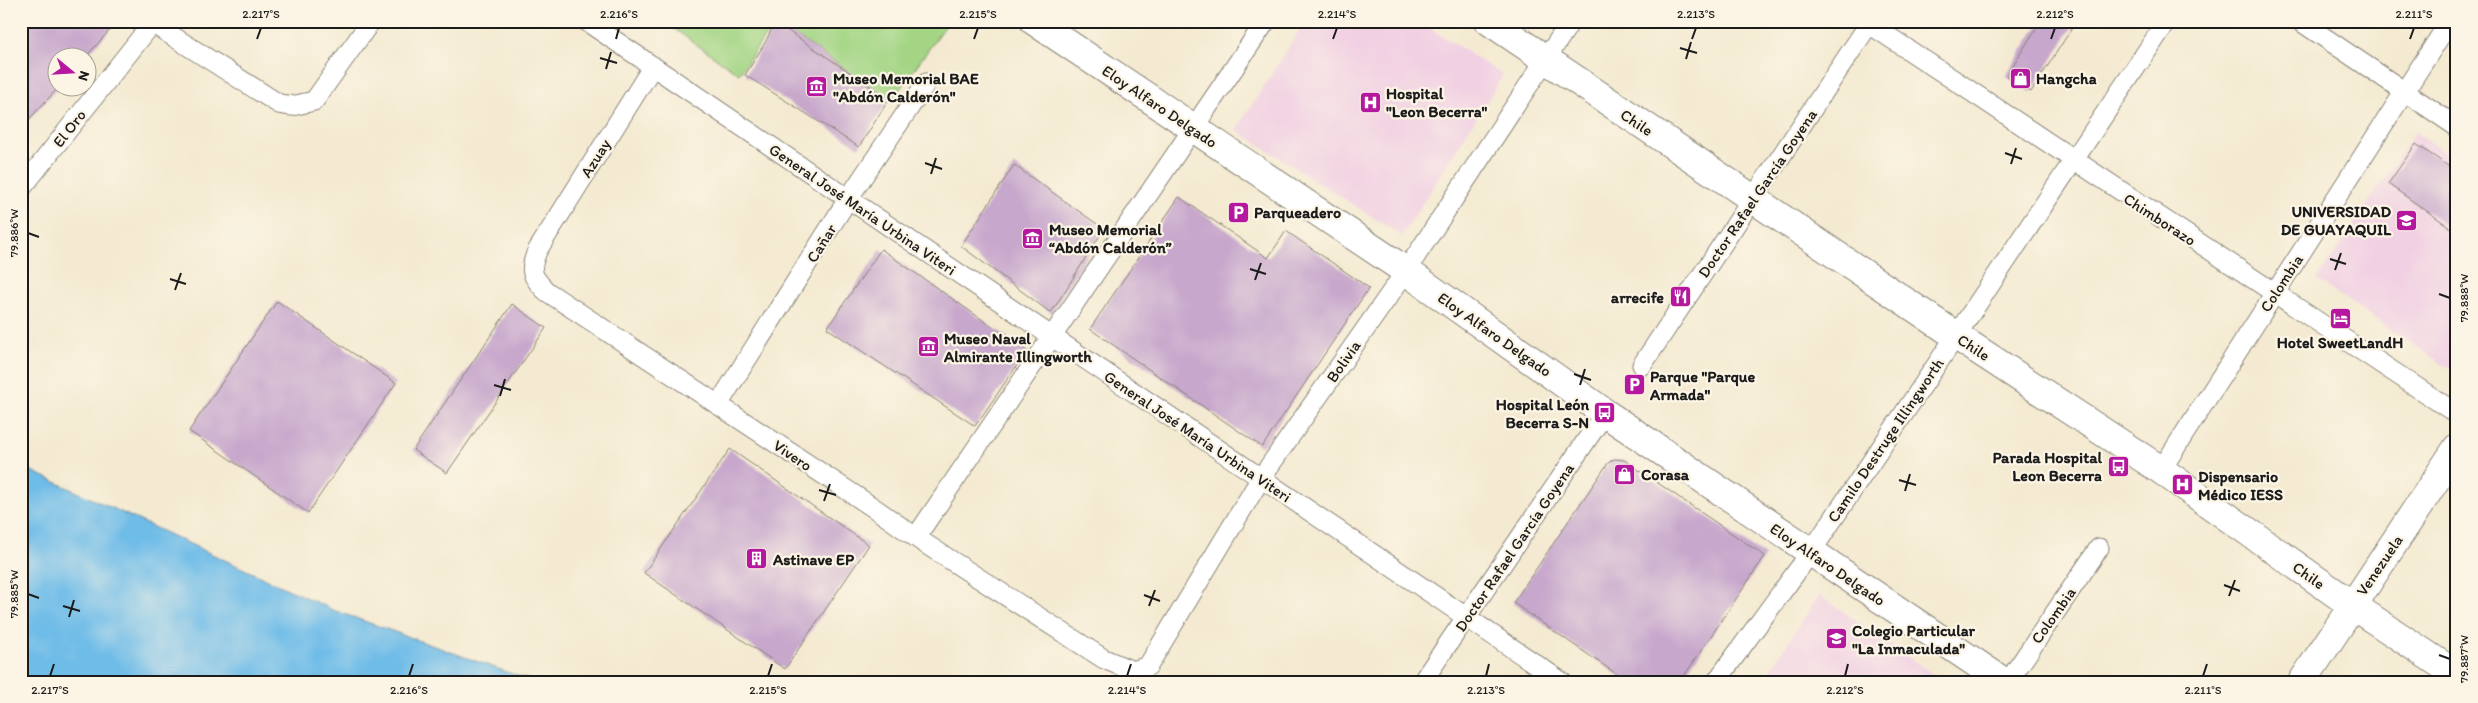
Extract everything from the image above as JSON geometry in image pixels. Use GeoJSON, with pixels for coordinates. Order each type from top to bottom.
{"type":"FeatureCollection","features":[{"type":"Feature","properties":{"kind":"main road","name":"Eloy Alfaro Delgado"},"geometry":{"type":"LineString","coordinates":[[1034,21],[1406,271],[1606,413],[2004,682]]}},
{"type":"Feature","properties":{"kind":"main road","name":"Chile"},"geometry":{"type":"LineString","coordinates":[[1489,21],[1544,60],[2160,470],[2352,605],[2457,675]]}},
{"type":"Feature","properties":{"kind":"main road","name":"Venezuela"},"geometry":{"type":"LineString","coordinates":[[2302,682],[2457,448]]}},
{"type":"Feature","properties":{"kind":"street"},"geometry":{"type":"LineString","coordinates":[[153,22],[279,104],[292,106],[314,101],[371,21]]}},
{"type":"Feature","properties":{"kind":"street","name":"General José María Urbina Viteri"},"geometry":{"type":"LineString","coordinates":[[586,21],[1562,682]]}},
{"type":"Feature","properties":{"kind":"street"},"geometry":{"type":"LineString","coordinates":[[919,539],[1052,336],[1194,130],[1266,21]]}},
{"type":"Feature","properties":{"kind":"street","name":"Bolivia"},"geometry":{"type":"LineString","coordinates":[[1104,659],[1133,671],[1148,666],[1261,478],[1406,271],[1571,21]]}},
{"type":"Feature","properties":{"kind":"street","name":"Camilo Destruge Illingworth"},"geometry":{"type":"LineString","coordinates":[[1716,682],[1811,552],[2167,21]]}},
{"type":"Feature","properties":{"kind":"street"},"geometry":{"type":"LineString","coordinates":[[2300,21],[2457,127]]}},
{"type":"Feature","properties":{"kind":"street","name":"Colombia"},"geometry":{"type":"LineString","coordinates":[[2160,470],[2403,91],[2450,21]]}},
{"type":"Feature","properties":{"kind":"street","name":"El Oro"},"geometry":{"type":"LineString","coordinates":[[21,188],[153,22]]}},
{"type":"Feature","properties":{"kind":"street","name":"Chimborazo"},"geometry":{"type":"LineString","coordinates":[[1868,22],[2073,161],[2457,414]]}},
{"type":"Feature","properties":{"kind":"street","name":"Doctor Rafael García Goyena"},"geometry":{"type":"LineString","coordinates":[[1642,365],[1868,22]]}},
{"type":"Feature","properties":{"kind":"street","name":"Azuay"},"geometry":{"type":"LineString","coordinates":[[536,251],[653,66]]}},
{"type":"Feature","properties":{"kind":"street","name":"Cañar"},"geometry":{"type":"LineString","coordinates":[[718,405],[848,199],[926,83]]}},
{"type":"Feature","properties":{"kind":"street","name":"Vivero"},"geometry":{"type":"LineString","coordinates":[[536,251],[531,268],[534,278],[546,291],[919,539],[1104,659]]}},
{"type":"Feature","properties":{"kind":"street","name":"Doctor Rafael García Goyena"},"geometry":{"type":"LineString","coordinates":[[1422,682],[1606,413]]}},
{"type":"Feature","properties":{"kind":"street","name":"Colombia"},"geometry":{"type":"LineString","coordinates":[[2008,682],[2099,548]]}},
{"type":"Feature","properties":{"kind":"shaded area","name":"Hospital \"Leon Becerra\""},"geometry":{"type":"Polygon","coordinates":[[[1305,21],[1419,21],[1503,75],[1402,236],[1236,130],[1305,21]]]}},
{"type":"Feature","properties":{"kind":"shaded area","name":"UNIVERSIDAD DE GUAYAQUIL"},"geometry":{"type":"Polygon","coordinates":[[[2415,132],[2457,160],[2457,374],[2317,280],[2415,132]]]}},
{"type":"Feature","properties":{"kind":"shaded area","name":"Colegio Particular \"La Inmaculada\""},"geometry":{"type":"Polygon","coordinates":[[[1819,595],[1944,682],[1762,682],[1819,595]]]}},
{"type":"Feature","properties":{"kind":"green space"},"geometry":{"type":"Polygon","coordinates":[[[663,21],[949,21],[892,100],[775,22],[739,74],[663,21]]]}},
{"type":"Feature","properties":{"kind":"water"},"geometry":{"type":"Polygon","coordinates":[[[21,466],[333,610],[535,682],[21,682],[21,466]]]}},
{"type":"Feature","properties":{"kind":"building"},"geometry":{"type":"Polygon","coordinates":[[[21,21],[118,21],[94,48],[48,48],[49,98],[21,128],[21,21]]]}},
{"type":"Feature","properties":{"kind":"building"},"geometry":{"type":"Polygon","coordinates":[[[2041,21],[2062,21],[2072,28],[2031,92],[2006,76],[2041,21]]]}},
{"type":"Feature","properties":{"kind":"building","name":"Museo Memorial BAE \"Abdón Calderón\""},"geometry":{"type":"Polygon","coordinates":[[[775,22],[889,99],[859,147],[745,75],[765,43],[775,22]]]}},
{"type":"Feature","properties":{"kind":"building"},"geometry":{"type":"Polygon","coordinates":[[[2416,144],[2457,172],[2457,232],[2388,184],[2416,144]]]}},
{"type":"Feature","properties":{"kind":"building","name":"Museo Memorial “Abdón Calderón”"},"geometry":{"type":"Polygon","coordinates":[[[1014,165],[1104,229],[1051,313],[961,246],[1014,165]]]}},
{"type":"Feature","properties":{"kind":"building"},"geometry":{"type":"Polygon","coordinates":[[[1179,197],[1268,258],[1286,231],[1369,288],[1262,447],[1090,329],[1179,197]]]}},
{"type":"Feature","properties":{"kind":"building"},"geometry":{"type":"Polygon","coordinates":[[[881,249],[1027,351],[975,426],[827,328],[881,249]]]}},
{"type":"Feature","properties":{"kind":"building"},"geometry":{"type":"Polygon","coordinates":[[[277,301],[396,383],[308,513],[189,431],[277,301]]]}},
{"type":"Feature","properties":{"kind":"building"},"geometry":{"type":"Polygon","coordinates":[[[512,304],[546,328],[447,473],[413,450],[512,304]]]}},
{"type":"Feature","properties":{"kind":"building","name":"Astinave EP"},"geometry":{"type":"Polygon","coordinates":[[[730,449],[869,545],[785,669],[644,573],[730,449]]]}},
{"type":"Feature","properties":{"kind":"building"},"geometry":{"type":"Polygon","coordinates":[[[1614,459],[1624,460],[1765,556],[1680,682],[1628,682],[1513,603],[1608,463],[1614,459]]]}},
{"type":"Feature","properties":{"kind":"place","name":"Hangcha"},"geometry":{"type":"Point","coordinates":[2020,78]}},
{"type":"Feature","properties":{"kind":"place","name":"Museo Memorial BAE \"Abdón Calderón\""},"geometry":{"type":"Point","coordinates":[817,87]}},
{"type":"Feature","properties":{"kind":"place","name":"Hospital \"Leon Becerra\""},"geometry":{"type":"Point","coordinates":[1370,102]}},
{"type":"Feature","properties":{"kind":"place","name":"Parqueadero"},"geometry":{"type":"Point","coordinates":[1238,212]}},
{"type":"Feature","properties":{"kind":"place","name":"UNIVERSIDAD DE GUAYAQUIL"},"geometry":{"type":"Point","coordinates":[2407,220]}},
{"type":"Feature","properties":{"kind":"place","name":"Museo Memorial “Abdón Calderón”"},"geometry":{"type":"Point","coordinates":[1033,238]}},
{"type":"Feature","properties":{"kind":"place","name":"arrecife"},"geometry":{"type":"Point","coordinates":[1680,297]}},
{"type":"Feature","properties":{"kind":"place","name":"Hotel SweetLandH"},"geometry":{"type":"Point","coordinates":[2340,318]}},
{"type":"Feature","properties":{"kind":"place","name":"Museo Naval Almirante Illingworth"},"geometry":{"type":"Point","coordinates":[928,347]}},
{"type":"Feature","properties":{"kind":"place","name":"Parque \"Parque Armada\""},"geometry":{"type":"Point","coordinates":[1634,385]}},
{"type":"Feature","properties":{"kind":"place","name":"Hospital León Becerra S-N"},"geometry":{"type":"Point","coordinates":[1605,413]}},
{"type":"Feature","properties":{"kind":"place","name":"Parada Hospital Leon Becerra"},"geometry":{"type":"Point","coordinates":[2118,466]}},
{"type":"Feature","properties":{"kind":"place","name":"Corasa"},"geometry":{"type":"Point","coordinates":[1625,474]}},
{"type":"Feature","properties":{"kind":"place","name":"Dispensario Médico IESS"},"geometry":{"type":"Point","coordinates":[2182,485]}},
{"type":"Feature","properties":{"kind":"place","name":"Astinave EP"},"geometry":{"type":"Point","coordinates":[757,559]}},
{"type":"Feature","properties":{"kind":"place","name":"Colegio Particular \"La Inmaculada\""},"geometry":{"type":"Point","coordinates":[1836,639]}}]}
